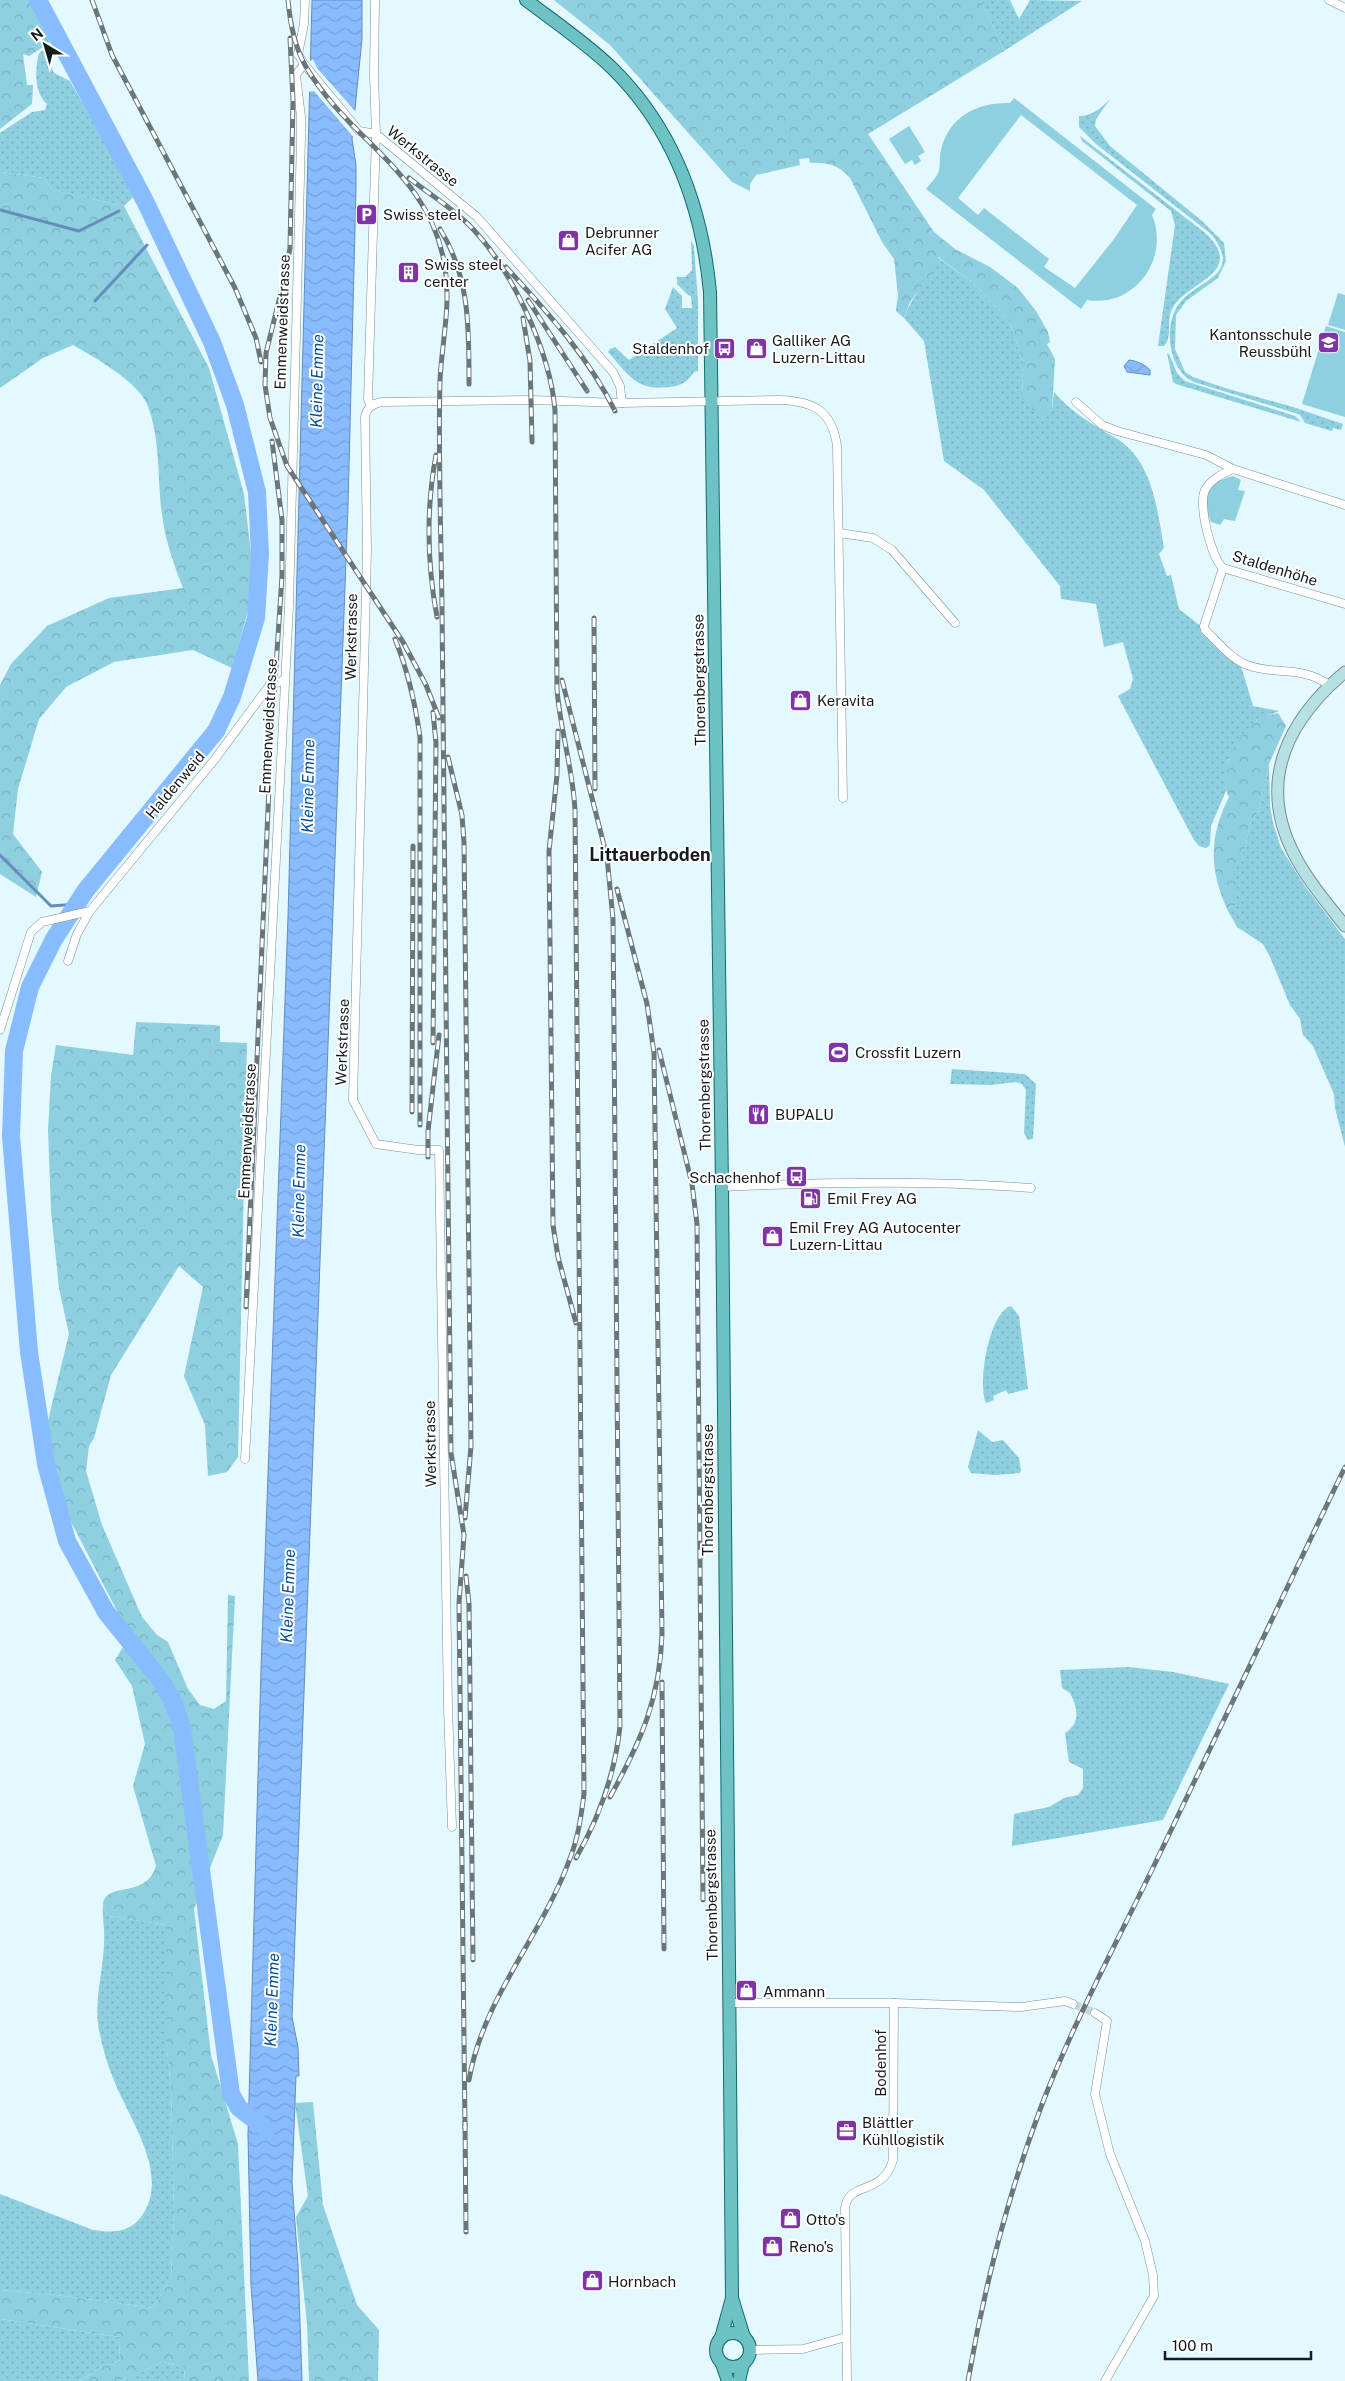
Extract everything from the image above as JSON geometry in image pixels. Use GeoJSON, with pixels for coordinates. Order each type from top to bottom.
{"type":"FeatureCollection","features":[{"type":"Feature","properties":{"kind":"main road","name":"Thorenbergstrasse"},"geometry":{"type":"LineString","coordinates":[[526,0],[583,43],[623,80],[653,118],[678,162],[698,217],[708,274],[712,401],[722,1187],[732,2298],[721,2338]]}},
{"type":"Feature","properties":{"kind":"main road","name":"Thorenbergstrasse"},"geometry":{"type":"LineString","coordinates":[[732,2298],[744,2337]]}},
{"type":"Feature","properties":{"kind":"main road"},"geometry":{"type":"LineString","coordinates":[[728,2381],[716,2353],[716,2347],[721,2338],[733,2334],[744,2337],[750,2350],[738,2381]]}},
{"type":"Feature","properties":{"kind":"main road"},"geometry":{"type":"LineString","coordinates":[[722,2364],[734,2367],[743,2364]]}},
{"type":"Feature","properties":{"kind":"street","name":"Emmenweidstrasse"},"geometry":{"type":"LineString","coordinates":[[245,1459],[293,477],[292,430],[301,138],[301,117],[296,76],[304,64],[298,54],[304,24],[305,0]]}},
{"type":"Feature","properties":{"kind":"street"},"geometry":{"type":"LineString","coordinates":[[304,64],[356,128],[362,132],[376,134],[374,76],[375,0]]}},
{"type":"Feature","properties":{"kind":"street"},"geometry":{"type":"LineString","coordinates":[[1329,0],[1345,8]]}},
{"type":"Feature","properties":{"kind":"street","name":"Werkstrasse"},"geometry":{"type":"LineString","coordinates":[[376,134],[477,218],[613,372],[620,386],[622,403]]}},
{"type":"Feature","properties":{"kind":"street","name":"Werkstrasse"},"geometry":{"type":"LineString","coordinates":[[376,134],[368,399],[371,406],[365,417],[367,551],[354,1100],[376,1144],[418,1150],[439,1150],[448,1707],[452,1826]]}},
{"type":"Feature","properties":{"kind":"street"},"geometry":{"type":"LineString","coordinates":[[371,406],[379,402],[531,400],[622,403],[796,400],[812,405],[824,415],[833,428],[837,446],[843,798]]}},
{"type":"Feature","properties":{"kind":"street"},"geometry":{"type":"LineString","coordinates":[[1076,402],[1102,425],[1206,455],[1232,469],[1345,505]]}},
{"type":"Feature","properties":{"kind":"street","name":"Staldenhöhe"},"geometry":{"type":"LineString","coordinates":[[1232,469],[1211,482],[1202,498],[1214,557],[1224,568],[1345,604]]}},
{"type":"Feature","properties":{"kind":"street"},"geometry":{"type":"LineString","coordinates":[[839,533],[873,538],[892,550],[955,623]]}},
{"type":"Feature","properties":{"kind":"street"},"geometry":{"type":"LineString","coordinates":[[1224,568],[1204,626],[1205,630],[1238,661],[1246,665],[1262,670],[1299,671],[1321,679],[1329,685]]}},
{"type":"Feature","properties":{"kind":"street"},"geometry":{"type":"LineString","coordinates":[[1345,672],[1329,685],[1297,724],[1287,743],[1278,776],[1278,812],[1295,856],[1317,891],[1345,926]]}},
{"type":"Feature","properties":{"kind":"street","name":"Haldenweid"},"geometry":{"type":"LineString","coordinates":[[68,961],[77,934],[90,911],[214,759],[270,686],[284,680]]}},
{"type":"Feature","properties":{"kind":"street"},"geometry":{"type":"LineString","coordinates":[[0,1030],[32,932],[42,922],[56,917],[82,914],[90,911]]}},
{"type":"Feature","properties":{"kind":"street"},"geometry":{"type":"LineString","coordinates":[[722,1187],[847,1182],[967,1183],[1031,1188]]}},
{"type":"Feature","properties":{"kind":"street"},"geometry":{"type":"LineString","coordinates":[[728,2003],[894,2003],[1021,2007],[1065,2001],[1073,2004]]}},
{"type":"Feature","properties":{"kind":"street","name":"Bodenhof"},"geometry":{"type":"LineString","coordinates":[[847,2381],[844,2217],[846,2203],[858,2190],[874,2185],[884,2178],[889,2173],[893,2160],[894,2003]]}},
{"type":"Feature","properties":{"kind":"street"},"geometry":{"type":"LineString","coordinates":[[1096,2013],[1107,2020],[1096,2094],[1110,2154],[1145,2241],[1153,2275],[1154,2296],[1105,2381]]}},
{"type":"Feature","properties":{"kind":"street"},"geometry":{"type":"LineString","coordinates":[[750,2350],[803,2349],[846,2337]]}},
{"type":"Feature","properties":{"kind":"green space"},"geometry":{"type":"Polygon","coordinates":[[[0,0],[29,0],[51,42],[29,56],[23,54],[27,85],[33,85],[32,104],[0,129],[0,0]]]}},
{"type":"Feature","properties":{"kind":"green space"},"geometry":{"type":"Polygon","coordinates":[[[554,0],[981,0],[1004,51],[868,134],[934,232],[955,249],[990,267],[1018,288],[1036,311],[1048,332],[1050,342],[1047,344],[1055,359],[1052,409],[1044,414],[1033,410],[1022,397],[1023,362],[1009,320],[972,282],[938,257],[931,274],[910,302],[904,318],[896,311],[898,295],[894,259],[882,242],[850,178],[842,170],[827,164],[810,163],[809,158],[799,159],[800,165],[756,175],[750,184],[750,191],[732,182],[610,45],[554,0]]]}},
{"type":"Feature","properties":{"kind":"green space"},"geometry":{"type":"Polygon","coordinates":[[[981,0],[1010,0],[1019,19],[1030,0],[1082,1],[1004,51],[981,0]]]}},
{"type":"Feature","properties":{"kind":"green space"},"geometry":{"type":"Polygon","coordinates":[[[43,50],[54,73],[70,81],[135,195],[124,206],[52,190],[44,178],[0,172],[0,133],[32,112],[45,110],[47,104],[40,94],[36,73],[39,53],[43,50]]]}},
{"type":"Feature","properties":{"kind":"green space"},"geometry":{"type":"Polygon","coordinates":[[[1014,98],[1156,209],[1152,215],[1156,231],[1156,247],[1152,262],[1145,276],[1134,288],[1120,296],[1105,300],[1087,300],[1081,309],[926,189],[938,173],[940,153],[945,138],[958,120],[976,108],[998,103],[1010,103],[1014,98]],[[1021,115],[958,198],[978,215],[984,208],[1049,259],[1044,267],[1075,288],[1114,239],[1137,205],[1021,115]]]}},
{"type":"Feature","properties":{"kind":"green space"},"geometry":{"type":"Polygon","coordinates":[[[1111,98],[1096,119],[1095,126],[1110,146],[1202,221],[1224,243],[1226,261],[1218,278],[1186,301],[1176,315],[1175,349],[1185,372],[1193,377],[1225,388],[1293,407],[1343,424],[1341,430],[1333,428],[1332,431],[1305,423],[1300,415],[1295,413],[1194,382],[1178,368],[1171,347],[1170,335],[1174,313],[1187,296],[1214,276],[1221,268],[1223,260],[1220,248],[1211,234],[1096,144],[1079,127],[1079,116],[1093,113],[1111,98]]]}},
{"type":"Feature","properties":{"kind":"green space"},"geometry":{"type":"Polygon","coordinates":[[[909,126],[925,152],[918,156],[921,161],[915,165],[912,160],[905,164],[889,139],[909,126]]]}},
{"type":"Feature","properties":{"kind":"green space"},"geometry":{"type":"Polygon","coordinates":[[[1080,136],[1204,232],[1216,246],[1220,257],[1217,267],[1210,275],[1179,299],[1172,309],[1169,318],[1168,338],[1164,346],[1158,346],[1175,225],[1171,211],[1082,141],[1080,136]]]}},
{"type":"Feature","properties":{"kind":"green space"},"geometry":{"type":"Polygon","coordinates":[[[0,172],[44,178],[52,190],[124,206],[209,368],[244,494],[255,586],[232,668],[193,650],[114,662],[66,687],[39,719],[18,789],[13,834],[42,872],[36,897],[0,874],[0,685],[11,664],[47,626],[109,598],[183,588],[170,552],[163,524],[155,431],[147,404],[142,395],[114,370],[73,345],[43,358],[0,388],[0,172]]]}},
{"type":"Feature","properties":{"kind":"green space"},"geometry":{"type":"Polygon","coordinates":[[[691,241],[694,246],[698,302],[698,371],[694,372],[686,381],[677,386],[657,388],[640,384],[608,352],[615,347],[629,360],[677,328],[665,309],[673,287],[682,296],[682,308],[692,308],[691,296],[677,284],[677,277],[685,277],[692,270],[691,241]]]}},
{"type":"Feature","properties":{"kind":"green space"},"geometry":{"type":"Polygon","coordinates":[[[937,257],[972,282],[1009,320],[1023,362],[1022,397],[1052,409],[1054,392],[1074,411],[1127,446],[1137,458],[1151,486],[1164,548],[1159,554],[1167,576],[1171,575],[1179,609],[1202,627],[1201,630],[1241,666],[1253,706],[1279,711],[1257,720],[1244,734],[1228,760],[1225,777],[1226,791],[1211,826],[1210,845],[1206,848],[1199,846],[1194,840],[1118,696],[1130,689],[1133,679],[1123,642],[1104,647],[1096,604],[1061,599],[1060,586],[984,490],[944,461],[924,341],[904,318],[937,257]]]}},
{"type":"Feature","properties":{"kind":"green space"},"geometry":{"type":"Polygon","coordinates":[[[1338,293],[1345,295],[1345,330],[1328,325],[1338,293]]]}},
{"type":"Feature","properties":{"kind":"green space"},"geometry":{"type":"Polygon","coordinates":[[[1326,326],[1345,332],[1345,417],[1302,404],[1326,326]]]}},
{"type":"Feature","properties":{"kind":"green space"},"geometry":{"type":"Polygon","coordinates":[[[1167,353],[1177,373],[1185,381],[1295,416],[1301,422],[1176,384],[1173,382],[1167,353]]]}},
{"type":"Feature","properties":{"kind":"green space"},"geometry":{"type":"Polygon","coordinates":[[[1233,476],[1241,480],[1238,490],[1245,491],[1235,521],[1224,519],[1220,525],[1211,522],[1207,506],[1209,492],[1217,482],[1233,476]]]}},
{"type":"Feature","properties":{"kind":"green space"},"geometry":{"type":"Polygon","coordinates":[[[1278,713],[1286,726],[1269,764],[1259,810],[1250,824],[1245,849],[1237,863],[1236,905],[1227,909],[1214,866],[1215,839],[1222,812],[1229,797],[1225,787],[1226,766],[1235,745],[1249,728],[1261,718],[1278,713]]]}},
{"type":"Feature","properties":{"kind":"green space"},"geometry":{"type":"Polygon","coordinates":[[[1269,764],[1270,806],[1281,848],[1304,885],[1345,939],[1345,1147],[1335,1108],[1334,1094],[1313,1046],[1303,1035],[1300,1019],[1290,1005],[1270,957],[1263,944],[1237,927],[1227,909],[1236,905],[1236,863],[1245,849],[1250,824],[1259,810],[1269,764]]]}},
{"type":"Feature","properties":{"kind":"green space"},"geometry":{"type":"Polygon","coordinates":[[[136,1022],[220,1026],[220,1042],[247,1043],[238,1457],[227,1472],[208,1476],[205,1425],[184,1376],[203,1287],[179,1266],[111,1375],[94,1438],[89,1446],[86,1471],[102,1525],[142,1617],[157,1635],[168,1642],[188,1689],[200,1705],[214,1709],[226,1701],[228,1595],[235,1596],[223,1835],[194,1909],[211,2055],[238,2144],[249,2381],[185,2381],[184,2367],[163,2362],[120,2381],[80,2381],[100,2368],[120,2360],[119,2337],[0,2319],[0,2290],[48,2294],[154,2308],[171,2275],[174,2213],[171,2089],[166,2040],[166,1925],[108,1916],[103,1903],[107,1896],[112,1893],[144,1883],[151,1876],[156,1866],[133,1786],[145,1744],[132,1686],[115,1660],[130,1636],[67,1514],[46,1429],[69,1334],[59,1288],[51,1211],[48,1130],[51,1076],[56,1045],[133,1055],[136,1022]]]}},
{"type":"Feature","properties":{"kind":"green space"},"geometry":{"type":"Polygon","coordinates":[[[952,1069],[1025,1074],[1036,1084],[1033,1139],[1028,1140],[1024,1133],[1026,1090],[1022,1084],[1016,1082],[991,1085],[950,1084],[952,1069]]]}},
{"type":"Feature","properties":{"kind":"green space"},"geometry":{"type":"Polygon","coordinates":[[[1011,1306],[1019,1316],[1028,1389],[1008,1394],[1006,1390],[993,1396],[994,1400],[986,1403],[983,1381],[984,1366],[991,1334],[1003,1311],[1011,1306]]]}},
{"type":"Feature","properties":{"kind":"green space"},"geometry":{"type":"Polygon","coordinates":[[[978,1430],[992,1442],[1003,1440],[1019,1458],[1020,1473],[995,1475],[971,1473],[968,1467],[978,1430]]]}},
{"type":"Feature","properties":{"kind":"green space"},"geometry":{"type":"Polygon","coordinates":[[[1129,1667],[1173,1672],[1229,1684],[1163,1820],[1012,1846],[1014,1814],[1049,1807],[1064,1798],[1078,1795],[1083,1788],[1083,1769],[1069,1762],[1065,1733],[1074,1725],[1076,1710],[1070,1693],[1062,1688],[1060,1670],[1129,1667]]]}},
{"type":"Feature","properties":{"kind":"green space"},"geometry":{"type":"Polygon","coordinates":[[[103,1903],[108,1916],[166,1925],[166,2040],[171,2089],[174,2213],[171,2275],[154,2308],[48,2294],[0,2290],[0,2194],[93,2230],[106,2231],[119,2231],[131,2226],[141,2217],[149,2201],[152,2183],[150,2165],[137,2128],[110,2072],[98,2024],[97,2014],[104,1944],[103,1903]]]}},
{"type":"Feature","properties":{"kind":"green space"},"geometry":{"type":"Polygon","coordinates":[[[313,2102],[323,2205],[357,2305],[379,2330],[378,2381],[309,2381],[307,2324],[296,2217],[308,2196],[295,2103],[313,2102]]]}},
{"type":"Feature","properties":{"kind":"green space"},"geometry":{"type":"Polygon","coordinates":[[[0,2319],[119,2337],[120,2360],[100,2368],[80,2381],[0,2381],[0,2319]]]}},
{"type":"Feature","properties":{"kind":"green space"},"geometry":{"type":"Polygon","coordinates":[[[163,2362],[184,2367],[185,2381],[120,2381],[163,2362]]]}},
{"type":"Feature","properties":{"kind":"water","name":"Kleine Emme"},"geometry":{"type":"Polygon","coordinates":[[[312,0],[362,0],[362,39],[352,139],[356,165],[356,188],[348,506],[292,2017],[298,2047],[299,2076],[296,2076],[292,2182],[298,2265],[302,2381],[258,2381],[251,2285],[248,2134],[261,1669],[288,917],[312,0]]]}},
{"type":"Feature","properties":{"kind":"water"},"geometry":{"type":"Polygon","coordinates":[[[1129,360],[1145,366],[1150,370],[1150,375],[1127,372],[1124,366],[1129,360]]]}},
{"type":"Feature","properties":{"kind":"pier"},"geometry":{"type":"Polygon","coordinates":[[[313,59],[317,68],[356,112],[355,139],[314,91],[308,92],[309,62],[313,59]]]}},
{"type":"Feature","properties":{"kind":"waterway"},"geometry":{"type":"LineString","coordinates":[[38,0],[145,201],[212,342],[235,405],[257,492],[260,554],[256,618],[232,697],[216,731],[86,890],[54,939],[30,987],[14,1051],[11,1136],[29,1352],[46,1464],[67,1541],[106,1612],[159,1678],[172,1699],[182,1728],[231,2094],[239,2108],[266,2129]]}},
{"type":"Feature","properties":{"kind":"waterway"},"geometry":{"type":"LineString","coordinates":[[0,210],[79,231],[119,211]]}},
{"type":"Feature","properties":{"kind":"waterway"},"geometry":{"type":"LineString","coordinates":[[95,301],[147,245]]}},
{"type":"Feature","properties":{"kind":"waterway"},"geometry":{"type":"LineString","coordinates":[[0,855],[51,906],[77,904]]}},
{"type":"Feature","properties":{"kind":"tunnel"},"geometry":{"type":"LineString","coordinates":[[1073,2004],[1095,2013]]}},
{"type":"Feature","properties":{"kind":"railway"},"geometry":{"type":"LineString","coordinates":[[92,0],[112,55],[235,288],[256,338],[261,362]]}},
{"type":"Feature","properties":{"kind":"railway"},"geometry":{"type":"LineString","coordinates":[[288,0],[293,34],[305,65],[323,92],[386,158],[423,206],[436,234],[447,281],[447,310],[440,380],[439,465],[451,1453],[464,1535],[459,1603],[465,2128]]}},
{"type":"Feature","properties":{"kind":"railway"},"geometry":{"type":"LineString","coordinates":[[290,38],[293,100],[290,248],[266,353],[265,385],[270,418],[287,466],[403,642],[426,685],[439,718]]}},
{"type":"Feature","properties":{"kind":"railway"},"geometry":{"type":"LineString","coordinates":[[409,178],[462,218],[485,243],[499,263],[526,311],[537,337],[552,387],[555,410],[557,689],[575,810],[584,1794],[577,1836],[569,1861],[544,1916],[499,1995],[476,2050],[469,2080]]}},
{"type":"Feature","properties":{"kind":"railway"},"geometry":{"type":"LineString","coordinates":[[440,229],[450,247],[457,266],[466,304],[469,343],[469,384]]}},
{"type":"Feature","properties":{"kind":"railway"},"geometry":{"type":"LineString","coordinates":[[506,267],[566,335],[592,372],[615,411]]}},
{"type":"Feature","properties":{"kind":"railway"},"geometry":{"type":"LineString","coordinates":[[528,300],[587,391]]}},
{"type":"Feature","properties":{"kind":"railway"},"geometry":{"type":"LineString","coordinates":[[523,318],[530,361],[532,442]]}},
{"type":"Feature","properties":{"kind":"railway"},"geometry":{"type":"LineString","coordinates":[[246,1307],[271,742],[282,576],[282,520],[272,441]]}},
{"type":"Feature","properties":{"kind":"railway"},"geometry":{"type":"LineString","coordinates":[[436,455],[429,516],[429,536],[431,576],[437,617]]}},
{"type":"Feature","properties":{"kind":"railway"},"geometry":{"type":"LineString","coordinates":[[594,618],[595,789]]}},
{"type":"Feature","properties":{"kind":"railway"},"geometry":{"type":"LineString","coordinates":[[395,639],[404,663],[416,711],[420,737],[420,1125]]}},
{"type":"Feature","properties":{"kind":"railway"},"geometry":{"type":"LineString","coordinates":[[562,680],[607,857],[613,919],[620,1726],[618,1744],[605,1794],[585,1842],[576,1858]]}},
{"type":"Feature","properties":{"kind":"railway"},"geometry":{"type":"LineString","coordinates":[[433,712],[436,743],[433,1043]]}},
{"type":"Feature","properties":{"kind":"railway"},"geometry":{"type":"LineString","coordinates":[[558,731],[557,775],[549,851],[553,1225],[558,1257],[576,1323]]}},
{"type":"Feature","properties":{"kind":"railway"},"geometry":{"type":"LineString","coordinates":[[448,757],[462,815],[464,843],[471,1446],[465,1518]]}},
{"type":"Feature","properties":{"kind":"railway"},"geometry":{"type":"LineString","coordinates":[[412,1112],[413,846]]}},
{"type":"Feature","properties":{"kind":"railway"},"geometry":{"type":"LineString","coordinates":[[610,1797],[631,1757],[647,1719],[657,1679],[662,1634],[654,1053],[647,1004],[617,889]]}},
{"type":"Feature","properties":{"kind":"railway"},"geometry":{"type":"LineString","coordinates":[[428,1157],[428,1131],[439,1035]]}},
{"type":"Feature","properties":{"kind":"railway"},"geometry":{"type":"LineString","coordinates":[[659,1050],[692,1184],[697,1224],[703,1900]]}},
{"type":"Feature","properties":{"kind":"railway"},"geometry":{"type":"LineString","coordinates":[[968,2381],[974,2346],[998,2242],[1029,2140],[1054,2074],[1083,2009],[1345,1467]]}},
{"type":"Feature","properties":{"kind":"railway"},"geometry":{"type":"LineString","coordinates":[[466,1576],[469,1604],[473,1960]]}},
{"type":"Feature","properties":{"kind":"railway"},"geometry":{"type":"LineString","coordinates":[[662,1682],[664,1949]]}},
{"type":"Feature","properties":{"kind":"railway"},"geometry":{"type":"LineString","coordinates":[[465,2122],[466,2232]]}},
{"type":"Feature","properties":{"kind":"place","name":"Swiss steel"},"geometry":{"type":"Point","coordinates":[367,214]}},
{"type":"Feature","properties":{"kind":"place","name":"Debrunner Acifer AG"},"geometry":{"type":"Point","coordinates":[569,241]}},
{"type":"Feature","properties":{"kind":"place","name":"Swiss steel center"},"geometry":{"type":"Point","coordinates":[408,273]}},
{"type":"Feature","properties":{"kind":"place","name":"Kantonsschule Reussbühl"},"geometry":{"type":"Point","coordinates":[1328,343]}},
{"type":"Feature","properties":{"kind":"place","name":"Staldenhof"},"geometry":{"type":"Point","coordinates":[725,348]}},
{"type":"Feature","properties":{"kind":"place","name":"Galliker AG Luzern-Littau"},"geometry":{"type":"Point","coordinates":[756,349]}},
{"type":"Feature","properties":{"kind":"place","name":"Keravita"},"geometry":{"type":"Point","coordinates":[801,700]}},
{"type":"Feature","properties":{"kind":"place","name":"Crossfit Luzern"},"geometry":{"type":"Point","coordinates":[839,1052]}},
{"type":"Feature","properties":{"kind":"place","name":"BUPALU"},"geometry":{"type":"Point","coordinates":[759,1114]}},
{"type":"Feature","properties":{"kind":"place","name":"Schachenhof"},"geometry":{"type":"Point","coordinates":[797,1177]}},
{"type":"Feature","properties":{"kind":"place","name":"Emil Frey AG"},"geometry":{"type":"Point","coordinates":[811,1198]}},
{"type":"Feature","properties":{"kind":"place","name":"Emil Frey AG Autocenter Luzern-Littau"},"geometry":{"type":"Point","coordinates":[773,1236]}},
{"type":"Feature","properties":{"kind":"place","name":"Ammann"},"geometry":{"type":"Point","coordinates":[747,1991]}},
{"type":"Feature","properties":{"kind":"place","name":"Blättler Kühllogistik"},"geometry":{"type":"Point","coordinates":[846,2131]}},
{"type":"Feature","properties":{"kind":"place","name":"Otto's"},"geometry":{"type":"Point","coordinates":[790,2219]}},
{"type":"Feature","properties":{"kind":"place","name":"Reno's"},"geometry":{"type":"Point","coordinates":[773,2246]}},
{"type":"Feature","properties":{"kind":"place","name":"Hornbach"},"geometry":{"type":"Point","coordinates":[592,2281]}},
{"type":"Feature","properties":{"kind":"district","name":"Littauerboden"},"geometry":{"type":"Point","coordinates":[650,854]}}]}
